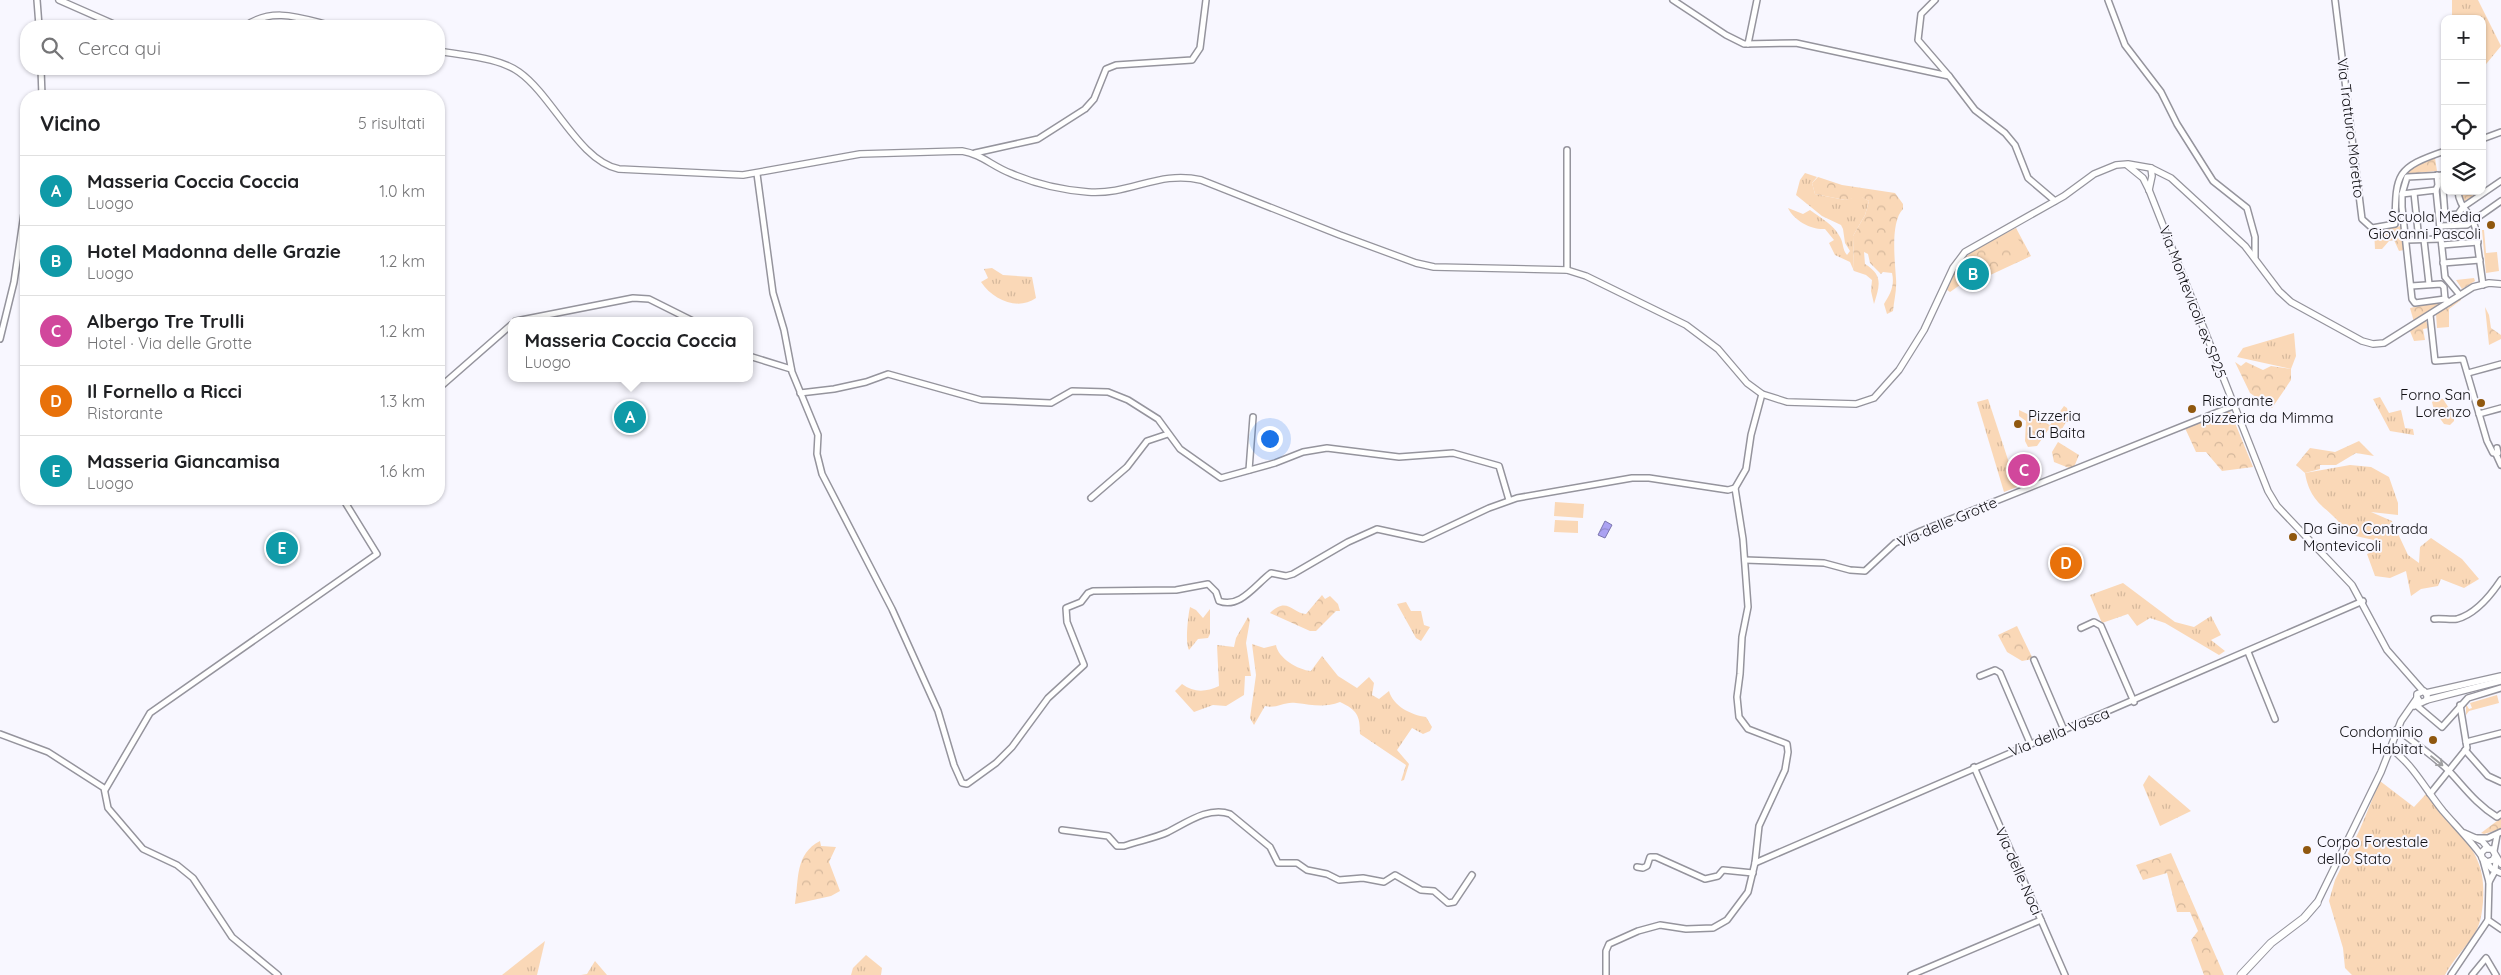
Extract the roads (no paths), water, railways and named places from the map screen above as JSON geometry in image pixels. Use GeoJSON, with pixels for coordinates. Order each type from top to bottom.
{"type":"FeatureCollection","features":[{"type":"Feature","properties":{"kind":"main road"},"geometry":{"type":"LineString","coordinates":[[2242,975],[2271,943],[2304,918],[2317,903]]}},
{"type":"Feature","properties":{"kind":"street"},"geometry":{"type":"LineString","coordinates":[[37,0],[39,20]]}},
{"type":"Feature","properties":{"kind":"street"},"geometry":{"type":"LineString","coordinates":[[59,0],[104,20]]}},
{"type":"Feature","properties":{"kind":"street"},"geometry":{"type":"LineString","coordinates":[[445,52],[499,63],[520,72],[546,99],[590,152],[609,167],[757,174],[860,154],[892,152],[975,153],[1038,139],[1085,109],[1094,98],[1106,69],[1116,65],[1192,60],[1200,48],[1206,0]]}},
{"type":"Feature","properties":{"kind":"street"},"geometry":{"type":"LineString","coordinates":[[1673,0],[1726,36],[1748,44],[1796,43],[1949,76]]}},
{"type":"Feature","properties":{"kind":"street"},"geometry":{"type":"LineString","coordinates":[[1748,44],[1757,0]]}},
{"type":"Feature","properties":{"kind":"street"},"geometry":{"type":"LineString","coordinates":[[1935,0],[1921,14],[1918,40],[1949,76],[1971,106],[1985,120],[2005,133],[2015,145],[2028,178],[2055,201]]}},
{"type":"Feature","properties":{"kind":"street"},"geometry":{"type":"LineString","coordinates":[[2108,0],[2125,45],[2162,92],[2176,124],[2213,181],[2247,208],[2255,237],[2255,257]]}},
{"type":"Feature","properties":{"kind":"street","name":"Via Tratturo Moretto"},"geometry":{"type":"LineString","coordinates":[[2335,0],[2362,219],[2372,228],[2395,224],[2395,208]]}},
{"type":"Feature","properties":{"kind":"street"},"geometry":{"type":"LineString","coordinates":[[254,20],[276,14],[304,20]]}},
{"type":"Feature","properties":{"kind":"street"},"geometry":{"type":"LineString","coordinates":[[41,75],[42,90]]}},
{"type":"Feature","properties":{"kind":"street"},"geometry":{"type":"LineString","coordinates":[[2486,138],[2501,132]]}},
{"type":"Feature","properties":{"kind":"street"},"geometry":{"type":"LineString","coordinates":[[1567,150],[1567,270]]}},
{"type":"Feature","properties":{"kind":"street"},"geometry":{"type":"LineString","coordinates":[[2402,207],[2395,208],[2396,186],[2399,176],[2420,160],[2441,152]]}},
{"type":"Feature","properties":{"kind":"street"},"geometry":{"type":"LineString","coordinates":[[975,153],[1008,173],[1064,189],[1115,192],[1166,177],[1188,177],[1201,180],[1340,235],[1416,263],[1434,267],[1567,270],[1586,276],[1686,325],[1718,349],[1747,383],[1762,394],[1787,402],[1816,405],[1856,404],[1874,398],[1889,383],[1913,349],[1959,259],[1971,247],[2026,219],[2094,174],[2106,168],[2126,164],[2151,168],[2171,178],[2255,257],[2279,291],[2291,302],[2362,341],[2373,344],[2384,343],[2430,315],[2447,300],[2473,287],[2501,284]]}},
{"type":"Feature","properties":{"kind":"street"},"geometry":{"type":"LineString","coordinates":[[2126,164],[2143,178],[2151,168]]}},
{"type":"Feature","properties":{"kind":"street"},"geometry":{"type":"LineString","coordinates":[[2149,190],[2152,176],[2151,168]]}},
{"type":"Feature","properties":{"kind":"street"},"geometry":{"type":"LineString","coordinates":[[2150,183],[2162,173]]}},
{"type":"Feature","properties":{"kind":"street"},"geometry":{"type":"LineString","coordinates":[[757,174],[773,293],[784,330],[792,369],[818,435],[817,454],[822,474],[838,503],[858,548],[892,609],[938,711],[954,765],[962,783],[967,784],[1012,748],[1048,698],[1084,665],[1067,622],[1066,608],[1081,602],[1088,593],[1133,589],[1176,590],[1208,584],[1216,592],[1219,601],[1227,604],[1239,601],[1271,574],[1286,576],[1293,574],[1368,532],[1377,529],[1423,539],[1509,500],[1632,478],[1649,478],[1728,490],[1735,488]]}},
{"type":"Feature","properties":{"kind":"street"},"geometry":{"type":"LineString","coordinates":[[2442,216],[2436,190],[2441,175],[2407,177],[2402,194],[2402,207],[2412,299],[2415,303],[2447,300]]}},
{"type":"Feature","properties":{"kind":"street","name":"Via Montevicoli ex SP25"},"geometry":{"type":"LineString","coordinates":[[2143,178],[2260,474],[2277,506],[2345,576],[2362,601],[2387,650],[2416,685],[2419,698],[2427,700],[2501,681]]}},
{"type":"Feature","properties":{"kind":"street"},"geometry":{"type":"LineString","coordinates":[[2442,216],[2458,214],[2463,207],[2501,181]]}},
{"type":"Feature","properties":{"kind":"street"},"geometry":{"type":"LineString","coordinates":[[2402,194],[2436,190]]}},
{"type":"Feature","properties":{"kind":"street"},"geometry":{"type":"LineString","coordinates":[[2414,193],[2418,231],[2424,240],[2429,284]]}},
{"type":"Feature","properties":{"kind":"street"},"geometry":{"type":"LineString","coordinates":[[2441,195],[2442,216],[2440,226],[2443,263],[2446,279],[2459,294]]}},
{"type":"Feature","properties":{"kind":"street"},"geometry":{"type":"LineString","coordinates":[[2458,195],[2459,203],[2473,219],[2483,285]]}},
{"type":"Feature","properties":{"kind":"street"},"geometry":{"type":"LineString","coordinates":[[2440,226],[2467,225],[2501,201]]}},
{"type":"Feature","properties":{"kind":"street"},"geometry":{"type":"LineString","coordinates":[[2407,240],[2441,239]]}},
{"type":"Feature","properties":{"kind":"street"},"geometry":{"type":"LineString","coordinates":[[0,339],[14,282],[20,241]]}},
{"type":"Feature","properties":{"kind":"street"},"geometry":{"type":"LineString","coordinates":[[2442,245],[2478,242]]}},
{"type":"Feature","properties":{"kind":"street"},"geometry":{"type":"LineString","coordinates":[[2443,263],[2480,260]]}},
{"type":"Feature","properties":{"kind":"street"},"geometry":{"type":"LineString","coordinates":[[2411,286],[2441,284],[2444,287],[2447,300]]}},
{"type":"Feature","properties":{"kind":"street"},"geometry":{"type":"LineString","coordinates":[[538,317],[643,298],[662,304],[686,317]]}},
{"type":"Feature","properties":{"kind":"street"},"geometry":{"type":"LineString","coordinates":[[2430,315],[2434,361],[2463,359],[2480,414],[2497,450],[2501,465]]}},
{"type":"Feature","properties":{"kind":"street"},"geometry":{"type":"LineString","coordinates":[[445,383],[508,328]]}},
{"type":"Feature","properties":{"kind":"street"},"geometry":{"type":"LineString","coordinates":[[753,357],[792,369]]}},
{"type":"Feature","properties":{"kind":"street"},"geometry":{"type":"LineString","coordinates":[[2468,373],[2501,364]]}},
{"type":"Feature","properties":{"kind":"street"},"geometry":{"type":"LineString","coordinates":[[800,393],[834,389],[866,382],[888,374],[981,400],[1051,402],[1072,391],[1108,392],[1128,400],[1158,419],[1188,457],[1221,478],[1313,449],[1344,448],[1399,457],[1453,453],[1499,466],[1509,500]]}},
{"type":"Feature","properties":{"kind":"street"},"geometry":{"type":"LineString","coordinates":[[1606,975],[1606,951],[1609,944],[1638,931],[1660,924],[1686,930],[1713,928],[1726,920],[1748,892],[1755,864],[1759,826],[1785,770],[1788,752],[1786,744],[1748,729],[1739,717],[1737,697],[1742,637],[1748,607],[1745,560],[1735,488],[1746,469],[1751,435],[1762,394]]}},
{"type":"Feature","properties":{"kind":"street","name":"Via delle Grotte"},"geometry":{"type":"LineString","coordinates":[[1745,560],[1824,563],[1850,570],[1865,571],[1894,543],[2233,406]]}},
{"type":"Feature","properties":{"kind":"street"},"geometry":{"type":"LineString","coordinates":[[2480,414],[2501,408]]}},
{"type":"Feature","properties":{"kind":"street"},"geometry":{"type":"LineString","coordinates":[[1249,470],[1253,417]]}},
{"type":"Feature","properties":{"kind":"street"},"geometry":{"type":"LineString","coordinates":[[1091,498],[1127,467],[1146,441],[1168,434]]}},
{"type":"Feature","properties":{"kind":"street"},"geometry":{"type":"LineString","coordinates":[[105,790],[150,713],[378,554],[347,505]]}},
{"type":"Feature","properties":{"kind":"street"},"geometry":{"type":"LineString","coordinates":[[2434,619],[2457,619],[2473,610],[2491,596],[2501,580]]}},
{"type":"Feature","properties":{"kind":"street","name":"Via della Vasca"},"geometry":{"type":"LineString","coordinates":[[1755,864],[2030,743],[2134,702],[2362,601]]}},
{"type":"Feature","properties":{"kind":"street"},"geometry":{"type":"LineString","coordinates":[[2081,628],[2094,622],[2101,626],[2134,702]]}},
{"type":"Feature","properties":{"kind":"street"},"geometry":{"type":"LineString","coordinates":[[2248,652],[2275,719]]}},
{"type":"Feature","properties":{"kind":"street"},"geometry":{"type":"LineString","coordinates":[[2034,660],[2064,730]]}},
{"type":"Feature","properties":{"kind":"street"},"geometry":{"type":"LineString","coordinates":[[1980,676],[1995,670],[2000,673],[2030,743]]}},
{"type":"Feature","properties":{"kind":"street"},"geometry":{"type":"LineString","coordinates":[[2317,903],[2373,790],[2397,729],[2419,698],[2501,676]]}},
{"type":"Feature","properties":{"kind":"street"},"geometry":{"type":"LineString","coordinates":[[2419,698],[2442,727],[2468,698],[2501,688]]}},
{"type":"Feature","properties":{"kind":"street"},"geometry":{"type":"LineString","coordinates":[[2430,794],[2450,772],[2465,750],[2466,742],[2460,705]]}},
{"type":"Feature","properties":{"kind":"street"},"geometry":{"type":"LineString","coordinates":[[2397,729],[2450,772],[2456,782],[2485,810],[2497,817],[2501,814]]}},
{"type":"Feature","properties":{"kind":"street"},"geometry":{"type":"LineString","coordinates":[[2466,742],[2501,732]]}},
{"type":"Feature","properties":{"kind":"street"},"geometry":{"type":"LineString","coordinates":[[0,734],[48,752],[104,788],[108,808],[143,849],[177,865],[193,878],[232,937],[278,975]]}},
{"type":"Feature","properties":{"kind":"street"},"geometry":{"type":"LineString","coordinates":[[2390,748],[2402,756],[2430,794],[2464,833],[2489,855],[2498,872]]}},
{"type":"Feature","properties":{"kind":"street"},"geometry":{"type":"LineString","coordinates":[[2465,750],[2488,776],[2501,782]]}},
{"type":"Feature","properties":{"kind":"street","name":"Via delle Noci"},"geometry":{"type":"LineString","coordinates":[[1974,768],[2065,975]]}},
{"type":"Feature","properties":{"kind":"street"},"geometry":{"type":"LineString","coordinates":[[1062,830],[1108,836],[1117,846],[1124,846],[1168,832],[1192,819],[1223,812],[1230,814],[1270,848],[1278,863],[1297,863],[1307,870],[1327,874],[1339,880],[1363,878],[1384,882],[1395,875],[1421,890],[1434,891],[1448,903],[1454,902],[1460,896],[1472,875]]}},
{"type":"Feature","properties":{"kind":"street"},"geometry":{"type":"LineString","coordinates":[[2464,833],[2476,838],[2488,838],[2499,833]]}},
{"type":"Feature","properties":{"kind":"street"},"geometry":{"type":"LineString","coordinates":[[2489,855],[2499,833]]}},
{"type":"Feature","properties":{"kind":"street"},"geometry":{"type":"LineString","coordinates":[[2476,838],[2489,855],[2498,872]]}},
{"type":"Feature","properties":{"kind":"street"},"geometry":{"type":"LineString","coordinates":[[2451,975],[2488,920],[2488,838]]}},
{"type":"Feature","properties":{"kind":"street"},"geometry":{"type":"LineString","coordinates":[[1637,867],[1647,866],[1650,857],[1656,857],[1704,879],[1718,876],[1723,870],[1753,873]]}},
{"type":"Feature","properties":{"kind":"street"},"geometry":{"type":"LineString","coordinates":[[2489,882],[2498,872]]}},
{"type":"Feature","properties":{"kind":"street"},"geometry":{"type":"LineString","coordinates":[[1911,975],[2040,920]]}},
{"type":"Feature","properties":{"kind":"street"},"geometry":{"type":"LineString","coordinates":[[2488,920],[2501,928]]}},
{"type":"Feature","properties":{"kind":"street"},"geometry":{"type":"LineString","coordinates":[[2472,975],[2486,958],[2496,975]]}},
{"type":"Feature","properties":{"kind":"water"},"geometry":{"type":"Polygon","coordinates":[[[1605,521],[1612,525],[1605,538],[1598,535],[1605,521]]]}},
{"type":"Feature","properties":{"kind":"place","name":"Scuola Media Giovanni Pascoli"},"geometry":{"type":"Point","coordinates":[2491,225]}},
{"type":"Feature","properties":{"kind":"place","name":"Hotel Madonna delle Grazie"},"geometry":{"type":"Point","coordinates":[1973,274]}},
{"type":"Feature","properties":{"kind":"place","name":"Forno San Lorenzo"},"geometry":{"type":"Point","coordinates":[2481,403]}},
{"type":"Feature","properties":{"kind":"place","name":"Ristorante pizzeria da Mimma"},"geometry":{"type":"Point","coordinates":[2192,409]}},
{"type":"Feature","properties":{"kind":"place","name":"Masseria Coccia Coccia"},"geometry":{"type":"Point","coordinates":[630,417]}},
{"type":"Feature","properties":{"kind":"place","name":"Pizzeria La Baita"},"geometry":{"type":"Point","coordinates":[2018,424]}},
{"type":"Feature","properties":{"kind":"place","name":"Albergo Tre Trulli"},"geometry":{"type":"Point","coordinates":[2024,470]}},
{"type":"Feature","properties":{"kind":"place","name":"Da Gino Contrada Montevicoli"},"geometry":{"type":"Point","coordinates":[2293,537]}},
{"type":"Feature","properties":{"kind":"place","name":"Masseria Giancamisa"},"geometry":{"type":"Point","coordinates":[282,548]}},
{"type":"Feature","properties":{"kind":"place","name":"Il Fornello a Ricci"},"geometry":{"type":"Point","coordinates":[2066,563]}},
{"type":"Feature","properties":{"kind":"place","name":"Condominio Habitat"},"geometry":{"type":"Point","coordinates":[2433,740]}},
{"type":"Feature","properties":{"kind":"place","name":"Corpo Forestale dello Stato"},"geometry":{"type":"Point","coordinates":[2307,850]}}]}
